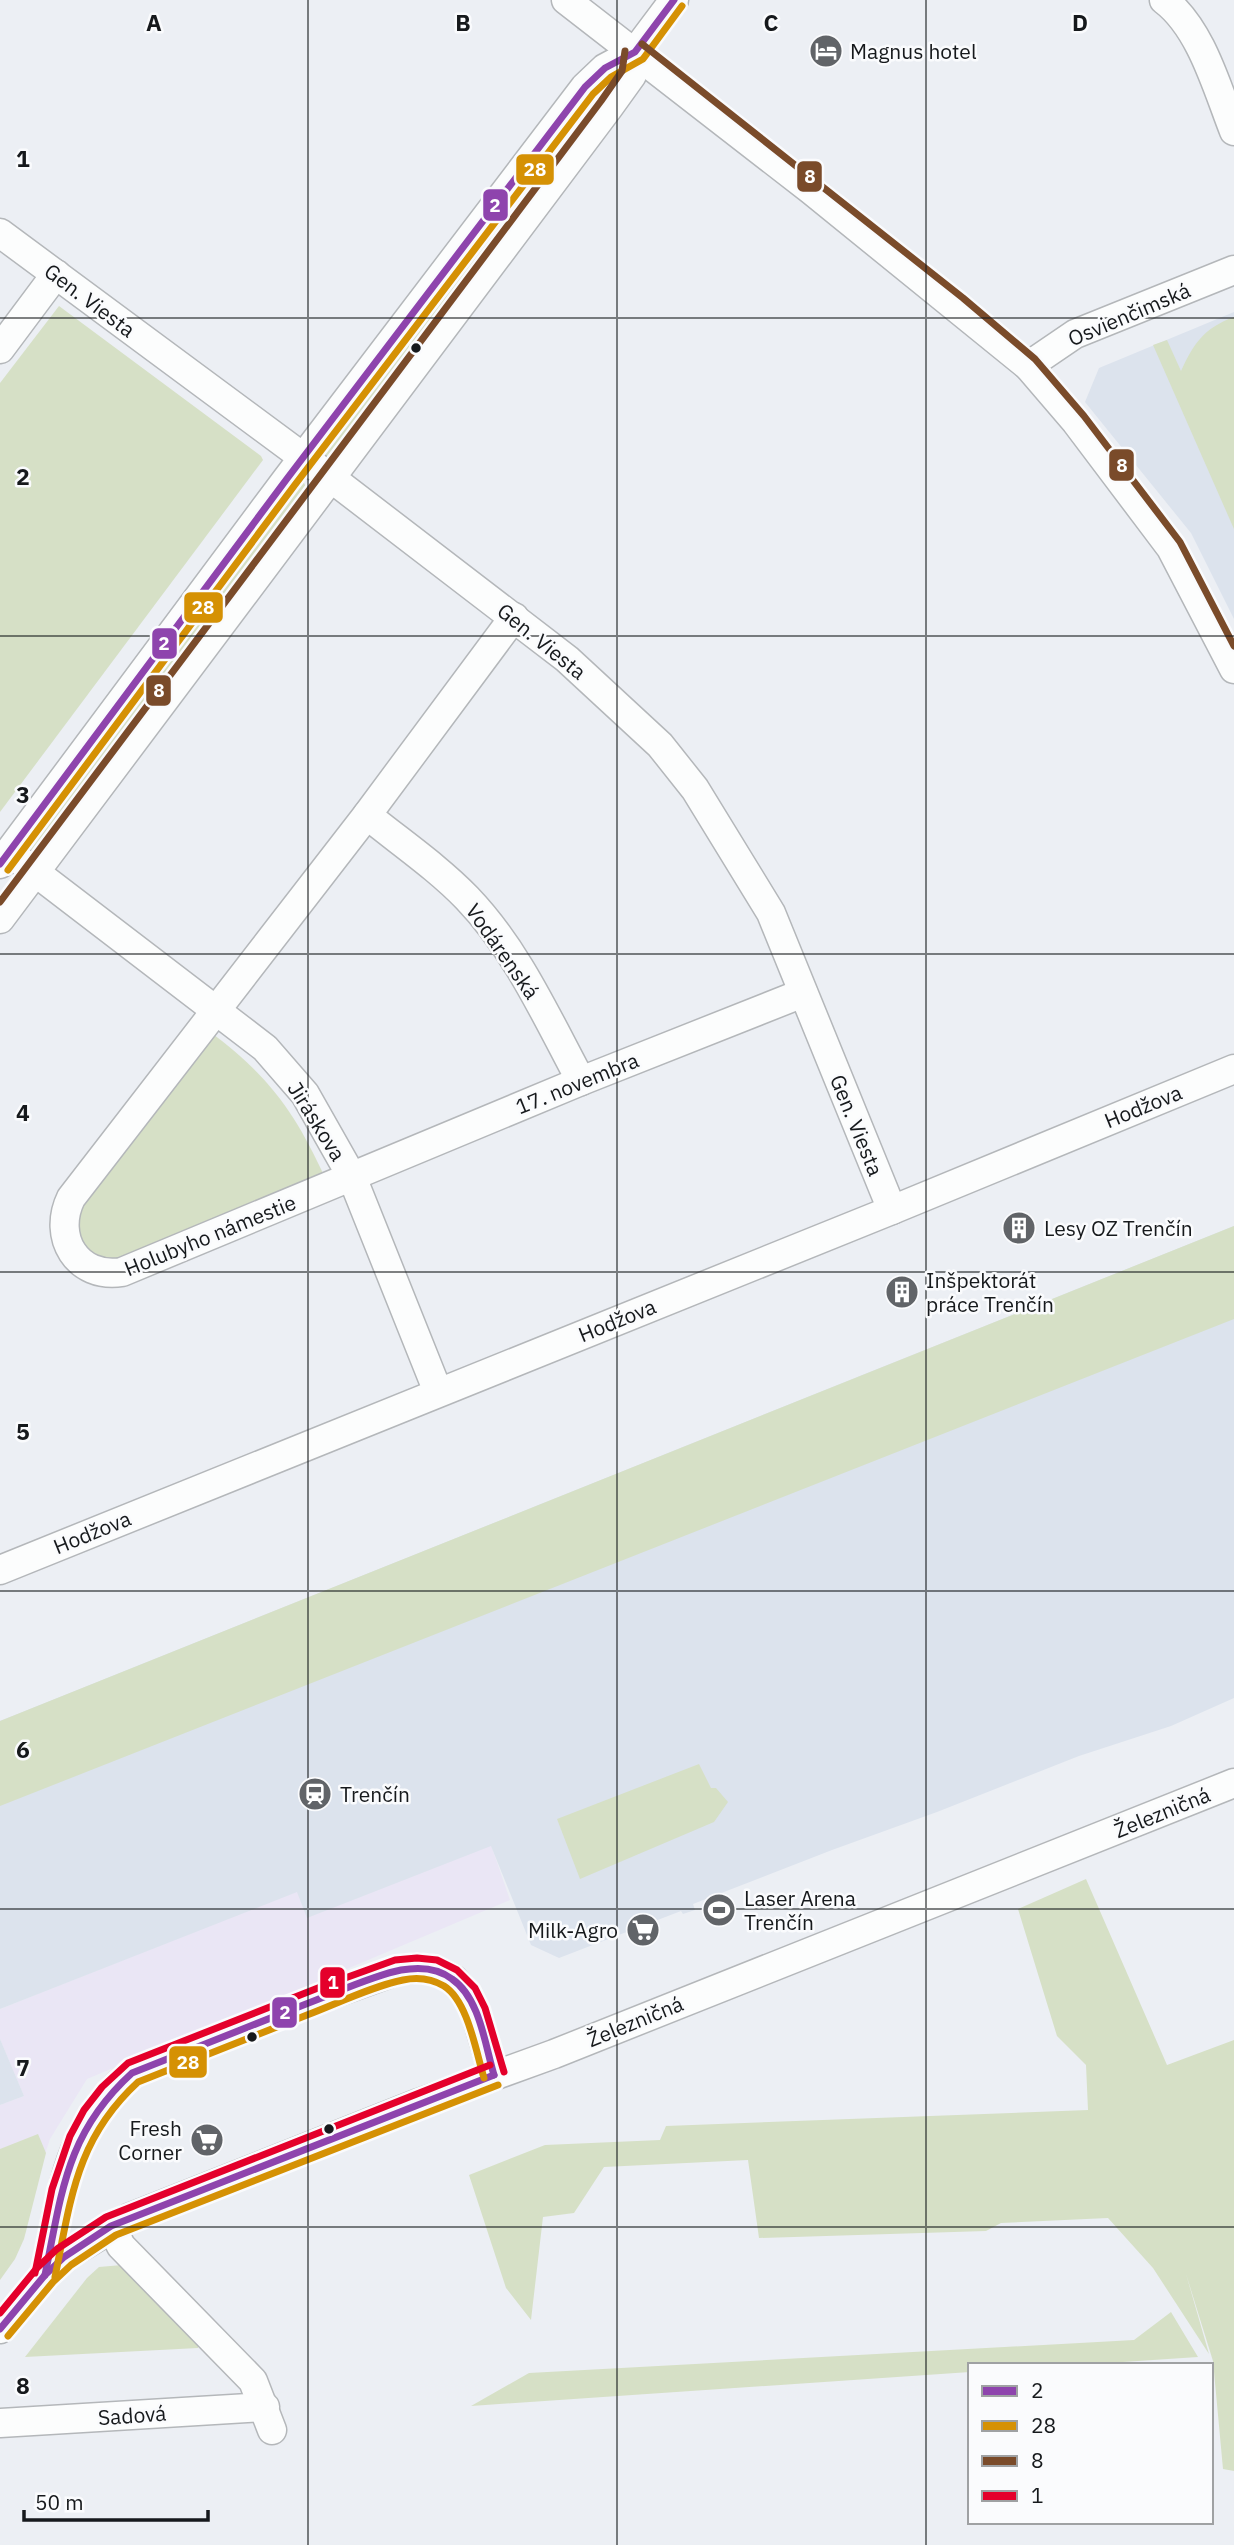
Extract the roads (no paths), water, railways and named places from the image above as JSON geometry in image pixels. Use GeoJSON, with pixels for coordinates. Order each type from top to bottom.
{"type":"FeatureCollection","features":[{"type":"Feature","properties":{"kind":"street"},"geometry":{"type":"LineString","coordinates":[[566,0],[956,306],[1028,366],[1084,432],[1171,548],[1234,669]]}},
{"type":"Feature","properties":{"kind":"street"},"geometry":{"type":"LineString","coordinates":[[3,854],[585,88],[605,68],[635,52],[674,0]]}},
{"type":"Feature","properties":{"kind":"street"},"geometry":{"type":"LineString","coordinates":[[1179,3],[1234,131]]}},
{"type":"Feature","properties":{"kind":"street"},"geometry":{"type":"LineString","coordinates":[[0,919],[632,75],[635,52]]}},
{"type":"Feature","properties":{"kind":"street","name":"Gen. Viesta"},"geometry":{"type":"LineString","coordinates":[[0,233],[514,617],[567,659],[660,745],[695,789],[771,913],[892,1210]]}},
{"type":"Feature","properties":{"kind":"street","name":"Osvienčimská"},"geometry":{"type":"LineString","coordinates":[[1028,366],[1075,334],[1234,270]]}},
{"type":"Feature","properties":{"kind":"street"},"geometry":{"type":"LineString","coordinates":[[0,349],[56,274]]}},
{"type":"Feature","properties":{"kind":"street"},"geometry":{"type":"LineString","coordinates":[[217,1010],[367,815],[514,617]]}},
{"type":"Feature","properties":{"kind":"street","name":"Vodárenská"},"geometry":{"type":"LineString","coordinates":[[367,815],[467,898],[502,942],[532,988],[581,1081]]}},
{"type":"Feature","properties":{"kind":"street","name":"Jiráskova"},"geometry":{"type":"LineString","coordinates":[[3,854],[36,872],[265,1048],[305,1094],[352,1177],[438,1392]]}},
{"type":"Feature","properties":{"kind":"street","name":"17. novembra"},"geometry":{"type":"LineString","coordinates":[[352,1177],[581,1081],[803,993]]}},
{"type":"Feature","properties":{"kind":"street","name":"Holubyho námestie"},"geometry":{"type":"LineString","coordinates":[[217,1010],[71,1198],[63,1224],[65,1240],[73,1252],[82,1263],[96,1270],[109,1274],[122,1272],[352,1177]]}},
{"type":"Feature","properties":{"kind":"street","name":"Hodžova"},"geometry":{"type":"LineString","coordinates":[[0,1570],[1234,1069]]}},
{"type":"Feature","properties":{"kind":"street","name":"Železničná"},"geometry":{"type":"LineString","coordinates":[[0,2329],[45,2275],[64,2257],[111,2226],[494,2075],[554,2054],[1234,1783]]}},
{"type":"Feature","properties":{"kind":"street"},"geometry":{"type":"LineString","coordinates":[[45,2275],[66,2175],[83,2130],[100,2103],[115,2086],[132,2073],[327,1996],[399,1970],[417,1968],[434,1970],[453,1979],[466,1994],[475,2011],[494,2075]]}},
{"type":"Feature","properties":{"kind":"street","name":"Sadová"},"geometry":{"type":"LineString","coordinates":[[0,2423],[268,2418],[253,2381],[121,2246],[111,2226]]}},
{"type":"Feature","properties":{"kind":"place","name":"Magnus hotel"},"geometry":{"type":"Point","coordinates":[826,51]}},
{"type":"Feature","properties":{"kind":"place","name":"Lesy OZ Trenčín"},"geometry":{"type":"Point","coordinates":[1019,1228]}},
{"type":"Feature","properties":{"kind":"place","name":"Inšpektorát práce Trenčín"},"geometry":{"type":"Point","coordinates":[902,1292]}},
{"type":"Feature","properties":{"kind":"place","name":"Trenčín"},"geometry":{"type":"Point","coordinates":[315,1794]}},
{"type":"Feature","properties":{"kind":"place","name":"Laser Arena Trenčín"},"geometry":{"type":"Point","coordinates":[719,1910]}},
{"type":"Feature","properties":{"kind":"place","name":"Milk-Agro"},"geometry":{"type":"Point","coordinates":[643,1930]}},
{"type":"Feature","properties":{"kind":"place","name":"Fresh Corner"},"geometry":{"type":"Point","coordinates":[207,2140]}}]}
